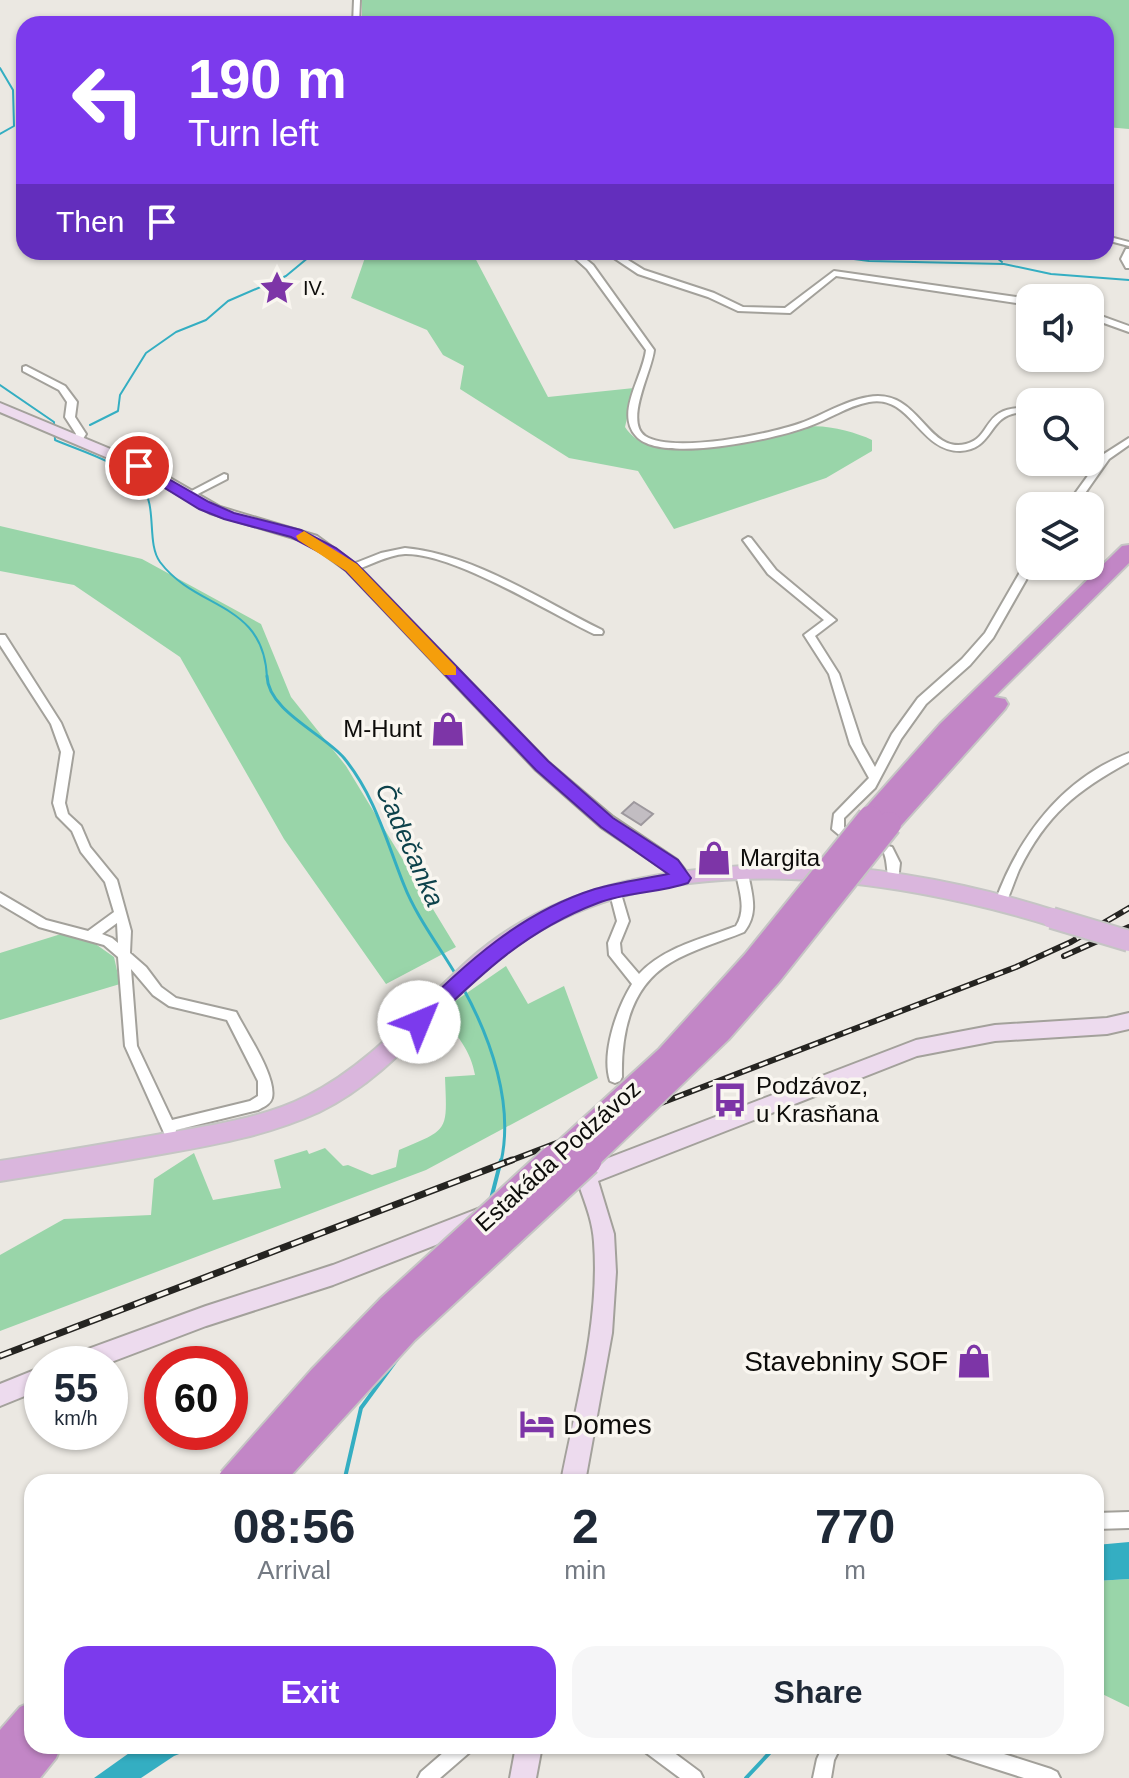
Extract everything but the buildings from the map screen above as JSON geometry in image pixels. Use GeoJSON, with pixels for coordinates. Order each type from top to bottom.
{"type":"FeatureCollection","features":[{"type":"Feature","properties":{"kind":"highway"},"geometry":{"type":"LineString","coordinates":[[879,821],[948,730],[1129,551]]}},
{"type":"Feature","properties":{"kind":"highway"},"geometry":{"type":"LineString","coordinates":[[879,821],[1129,573]]}},
{"type":"Feature","properties":{"kind":"highway","name":"Estakáda Podzávoz"},"geometry":{"type":"LineString","coordinates":[[240,1474],[323,1380],[391,1310],[668,1057],[879,821]]}},
{"type":"Feature","properties":{"kind":"highway","name":"Estakáda Podzávoz"},"geometry":{"type":"LineString","coordinates":[[271,1474],[403,1330],[626,1123],[720,1031],[770,974],[879,821]]}},
{"type":"Feature","properties":{"kind":"highway"},"geometry":{"type":"LineString","coordinates":[[0,1756],[24,1728]]}},
{"type":"Feature","properties":{"kind":"highway"},"geometry":{"type":"LineString","coordinates":[[17,1778],[37,1754]]}},
{"type":"Feature","properties":{"kind":"main road"},"geometry":{"type":"LineString","coordinates":[[0,1171],[171,1134],[248,1127],[314,1104],[367,1070],[502,944],[541,920],[583,900],[615,890],[682,878],[821,870],[942,886],[1129,941]]}},
{"type":"Feature","properties":{"kind":"street"},"geometry":{"type":"LineString","coordinates":[[1129,251],[1125,259],[1129,266]]}},
{"type":"Feature","properties":{"kind":"street"},"geometry":{"type":"LineString","coordinates":[[580,260],[650,350],[632,423],[637,435],[651,443],[680,447],[773,434],[813,423],[877,398],[900,403],[934,442],[961,448],[982,440],[993,420],[1002,413],[1016,409]]}},
{"type":"Feature","properties":{"kind":"street"},"geometry":{"type":"LineString","coordinates":[[622,260],[641,272],[711,295],[741,309],[787,311],[834,273],[1016,300]]}},
{"type":"Feature","properties":{"kind":"street"},"geometry":{"type":"LineString","coordinates":[[1104,320],[1129,329]]}},
{"type":"Feature","properties":{"kind":"street"},"geometry":{"type":"LineString","coordinates":[[26,369],[62,388],[72,402],[70,417],[81,434],[70,436]]}},
{"type":"Feature","properties":{"kind":"street"},"geometry":{"type":"LineString","coordinates":[[0,407],[139,466],[187,496],[229,516],[312,539],[352,568],[542,766],[607,822],[671,865],[682,878]]}},
{"type":"Feature","properties":{"kind":"street"},"geometry":{"type":"LineString","coordinates":[[1081,492],[1106,457],[1129,441]]}},
{"type":"Feature","properties":{"kind":"street"},"geometry":{"type":"LineString","coordinates":[[187,496],[224,477]]}},
{"type":"Feature","properties":{"kind":"street"},"geometry":{"type":"LineString","coordinates":[[748,540],[772,572],[831,620],[809,635],[834,674],[856,744],[875,778]]}},
{"type":"Feature","properties":{"kind":"street"},"geometry":{"type":"LineString","coordinates":[[352,568],[404,551],[423,552],[501,582],[598,632]]}},
{"type":"Feature","properties":{"kind":"street"},"geometry":{"type":"LineString","coordinates":[[894,878],[894,863],[888,850],[847,838],[837,824],[843,811],[875,778],[896,737],[922,701],[966,662],[989,635],[1021,580]]}},
{"type":"Feature","properties":{"kind":"street"},"geometry":{"type":"LineString","coordinates":[[0,898],[43,924],[108,941],[124,955],[142,971],[157,991],[173,1002],[231,1016],[265,1081],[265,1099],[171,1134],[131,1046],[124,955],[125,931],[111,880],[85,849],[77,829],[63,816],[59,803],[67,752],[56,723],[1,638]]}},
{"type":"Feature","properties":{"kind":"street"},"geometry":{"type":"LineString","coordinates":[[1001,902],[1009,879],[1043,823],[1080,786],[1129,757]]}},
{"type":"Feature","properties":{"kind":"street"},"geometry":{"type":"LineString","coordinates":[[615,1077],[620,1021],[638,982],[662,960],[740,929],[749,913],[742,873]]}},
{"type":"Feature","properties":{"kind":"street"},"geometry":{"type":"LineString","coordinates":[[615,890],[623,921],[614,943],[615,955],[638,982]]}},
{"type":"Feature","properties":{"kind":"street"},"geometry":{"type":"LineString","coordinates":[[92,935],[119,915]]}},
{"type":"Feature","properties":{"kind":"street"},"geometry":{"type":"LineString","coordinates":[[125,1346],[333,1275],[916,1048],[995,1033],[1107,1026],[1129,1021]]}},
{"type":"Feature","properties":{"kind":"street"},"geometry":{"type":"LineString","coordinates":[[579,1474],[605,1263],[600,1215],[586,1177]]}},
{"type":"Feature","properties":{"kind":"street"},"geometry":{"type":"LineString","coordinates":[[0,1395],[24,1385]]}},
{"type":"Feature","properties":{"kind":"street"},"geometry":{"type":"LineString","coordinates":[[1104,1521],[1129,1520]]}},
{"type":"Feature","properties":{"kind":"street"},"geometry":{"type":"LineString","coordinates":[[427,1778],[455,1754]]}},
{"type":"Feature","properties":{"kind":"street"},"geometry":{"type":"LineString","coordinates":[[523,1778],[528,1754]]}},
{"type":"Feature","properties":{"kind":"street"},"geometry":{"type":"LineString","coordinates":[[662,1754],[694,1778]]}},
{"type":"Feature","properties":{"kind":"street"},"geometry":{"type":"LineString","coordinates":[[822,1778],[828,1754]]}},
{"type":"Feature","properties":{"kind":"street"},"geometry":{"type":"LineString","coordinates":[[977,1754],[1051,1778]]}},
{"type":"Feature","properties":{"kind":"green space"},"geometry":{"type":"Polygon","coordinates":[[[362,0],[1129,0],[1129,129],[1114,128],[1114,16],[362,16],[362,0]]]}},
{"type":"Feature","properties":{"kind":"green space"},"geometry":{"type":"Polygon","coordinates":[[[364,260],[476,260],[548,397],[634,388],[625,427],[639,441],[659,448],[710,448],[806,427],[822,427],[872,440],[872,451],[826,478],[674,529],[638,471],[569,458],[460,389],[464,366],[443,355],[427,330],[351,298],[364,260]]]}},
{"type":"Feature","properties":{"kind":"green space"},"geometry":{"type":"Polygon","coordinates":[[[0,526],[142,559],[261,624],[291,697],[346,766],[456,947],[386,984],[284,839],[180,657],[74,585],[0,571],[0,526]]]}},
{"type":"Feature","properties":{"kind":"green space"},"geometry":{"type":"Polygon","coordinates":[[[61,934],[94,943],[114,957],[120,984],[0,1020],[0,953],[61,934]]]}},
{"type":"Feature","properties":{"kind":"green space"},"geometry":{"type":"Polygon","coordinates":[[[506,966],[528,1004],[564,986],[598,1078],[426,1170],[0,1331],[0,1255],[64,1219],[151,1215],[154,1179],[194,1153],[213,1200],[281,1188],[274,1160],[307,1150],[309,1154],[325,1148],[343,1166],[348,1165],[372,1175],[396,1167],[399,1150],[428,1137],[442,1126],[446,1108],[445,1077],[475,1075],[467,1051],[442,1017],[445,1008],[506,966]]]}},
{"type":"Feature","properties":{"kind":"green space"},"geometry":{"type":"Polygon","coordinates":[[[1129,1579],[1129,1707],[1104,1695],[1104,1581],[1129,1579]]]}},
{"type":"Feature","properties":{"kind":"water"},"geometry":{"type":"Polygon","coordinates":[[[1129,1542],[1129,1579],[1104,1581],[1104,1544],[1129,1542]]]}},
{"type":"Feature","properties":{"kind":"water"},"geometry":{"type":"Polygon","coordinates":[[[128,1754],[179,1754],[141,1778],[94,1778],[128,1754]]]}},
{"type":"Feature","properties":{"kind":"waterway"},"geometry":{"type":"LineString","coordinates":[[0,68],[13,90],[14,126],[0,134]]}},
{"type":"Feature","properties":{"kind":"waterway"},"geometry":{"type":"LineString","coordinates":[[90,425],[118,411],[120,395],[146,353],[176,332],[206,320],[228,301],[286,276],[305,260]]}},
{"type":"Feature","properties":{"kind":"waterway"},"geometry":{"type":"LineString","coordinates":[[861,260],[1004,264],[1051,274],[1129,280]]}},
{"type":"Feature","properties":{"kind":"waterway","name":"Čadečanka"},"geometry":{"type":"LineString","coordinates":[[0,385],[54,422],[55,440],[112,464],[141,486],[149,503],[154,545],[160,562],[175,578],[242,620],[254,634],[263,653],[267,678]]}},
{"type":"Feature","properties":{"kind":"waterway","name":"Čadečanka"},"geometry":{"type":"LineString","coordinates":[[267,676],[277,700],[298,721],[335,749],[355,773],[379,819],[409,897],[456,975]]}},
{"type":"Feature","properties":{"kind":"waterway","name":"Čadečanka"},"geometry":{"type":"LineString","coordinates":[[463,988],[483,1029],[497,1072],[504,1118],[501,1162]]}},
{"type":"Feature","properties":{"kind":"waterway","name":"Čadečanka"},"geometry":{"type":"LineString","coordinates":[[491,1199],[501,1160]]}},
{"type":"Feature","properties":{"kind":"waterway","name":"Čadečanka"},"geometry":{"type":"LineString","coordinates":[[346,1474],[361,1408],[397,1359]]}},
{"type":"Feature","properties":{"kind":"waterway"},"geometry":{"type":"LineString","coordinates":[[746,1778],[768,1754]]}},
{"type":"Feature","properties":{"kind":"railway"},"geometry":{"type":"LineString","coordinates":[[507,1162],[1016,967],[1071,942],[1129,908]]}},
{"type":"Feature","properties":{"kind":"railway"},"geometry":{"type":"LineString","coordinates":[[1064,956],[1129,927]]}},
{"type":"Feature","properties":{"kind":"railway"},"geometry":{"type":"LineString","coordinates":[[0,1356],[512,1160]]}},
{"type":"Feature","properties":{"kind":"slow traffic"},"geometry":{"type":"LineString","coordinates":[[304,536],[352,568],[450,671]]}},
{"type":"Feature","properties":{"kind":"place","name":"IV."},"geometry":{"type":"Point","coordinates":[277,288]}},
{"type":"Feature","properties":{"kind":"place","name":"M-Hunt"},"geometry":{"type":"Point","coordinates":[448,729]}},
{"type":"Feature","properties":{"kind":"place","name":"Margita"},"geometry":{"type":"Point","coordinates":[714,858]}},
{"type":"Feature","properties":{"kind":"place","name":"Podzávoz, u Krasňana"},"geometry":{"type":"Point","coordinates":[730,1100]}},
{"type":"Feature","properties":{"kind":"place","name":"Stavebniny SOF"},"geometry":{"type":"Point","coordinates":[974,1361]}},
{"type":"Feature","properties":{"kind":"place","name":"Domes"},"geometry":{"type":"Point","coordinates":[537,1424]}},
{"type":"Feature","properties":{"kind":"route"},"geometry":{"type":"LineString","coordinates":[[139,466],[204,506],[229,516],[296,533],[330,551],[352,568],[542,766],[607,822],[671,865],[682,878],[598,895],[541,920],[516,935],[470,971],[419,1022]]}}]}
